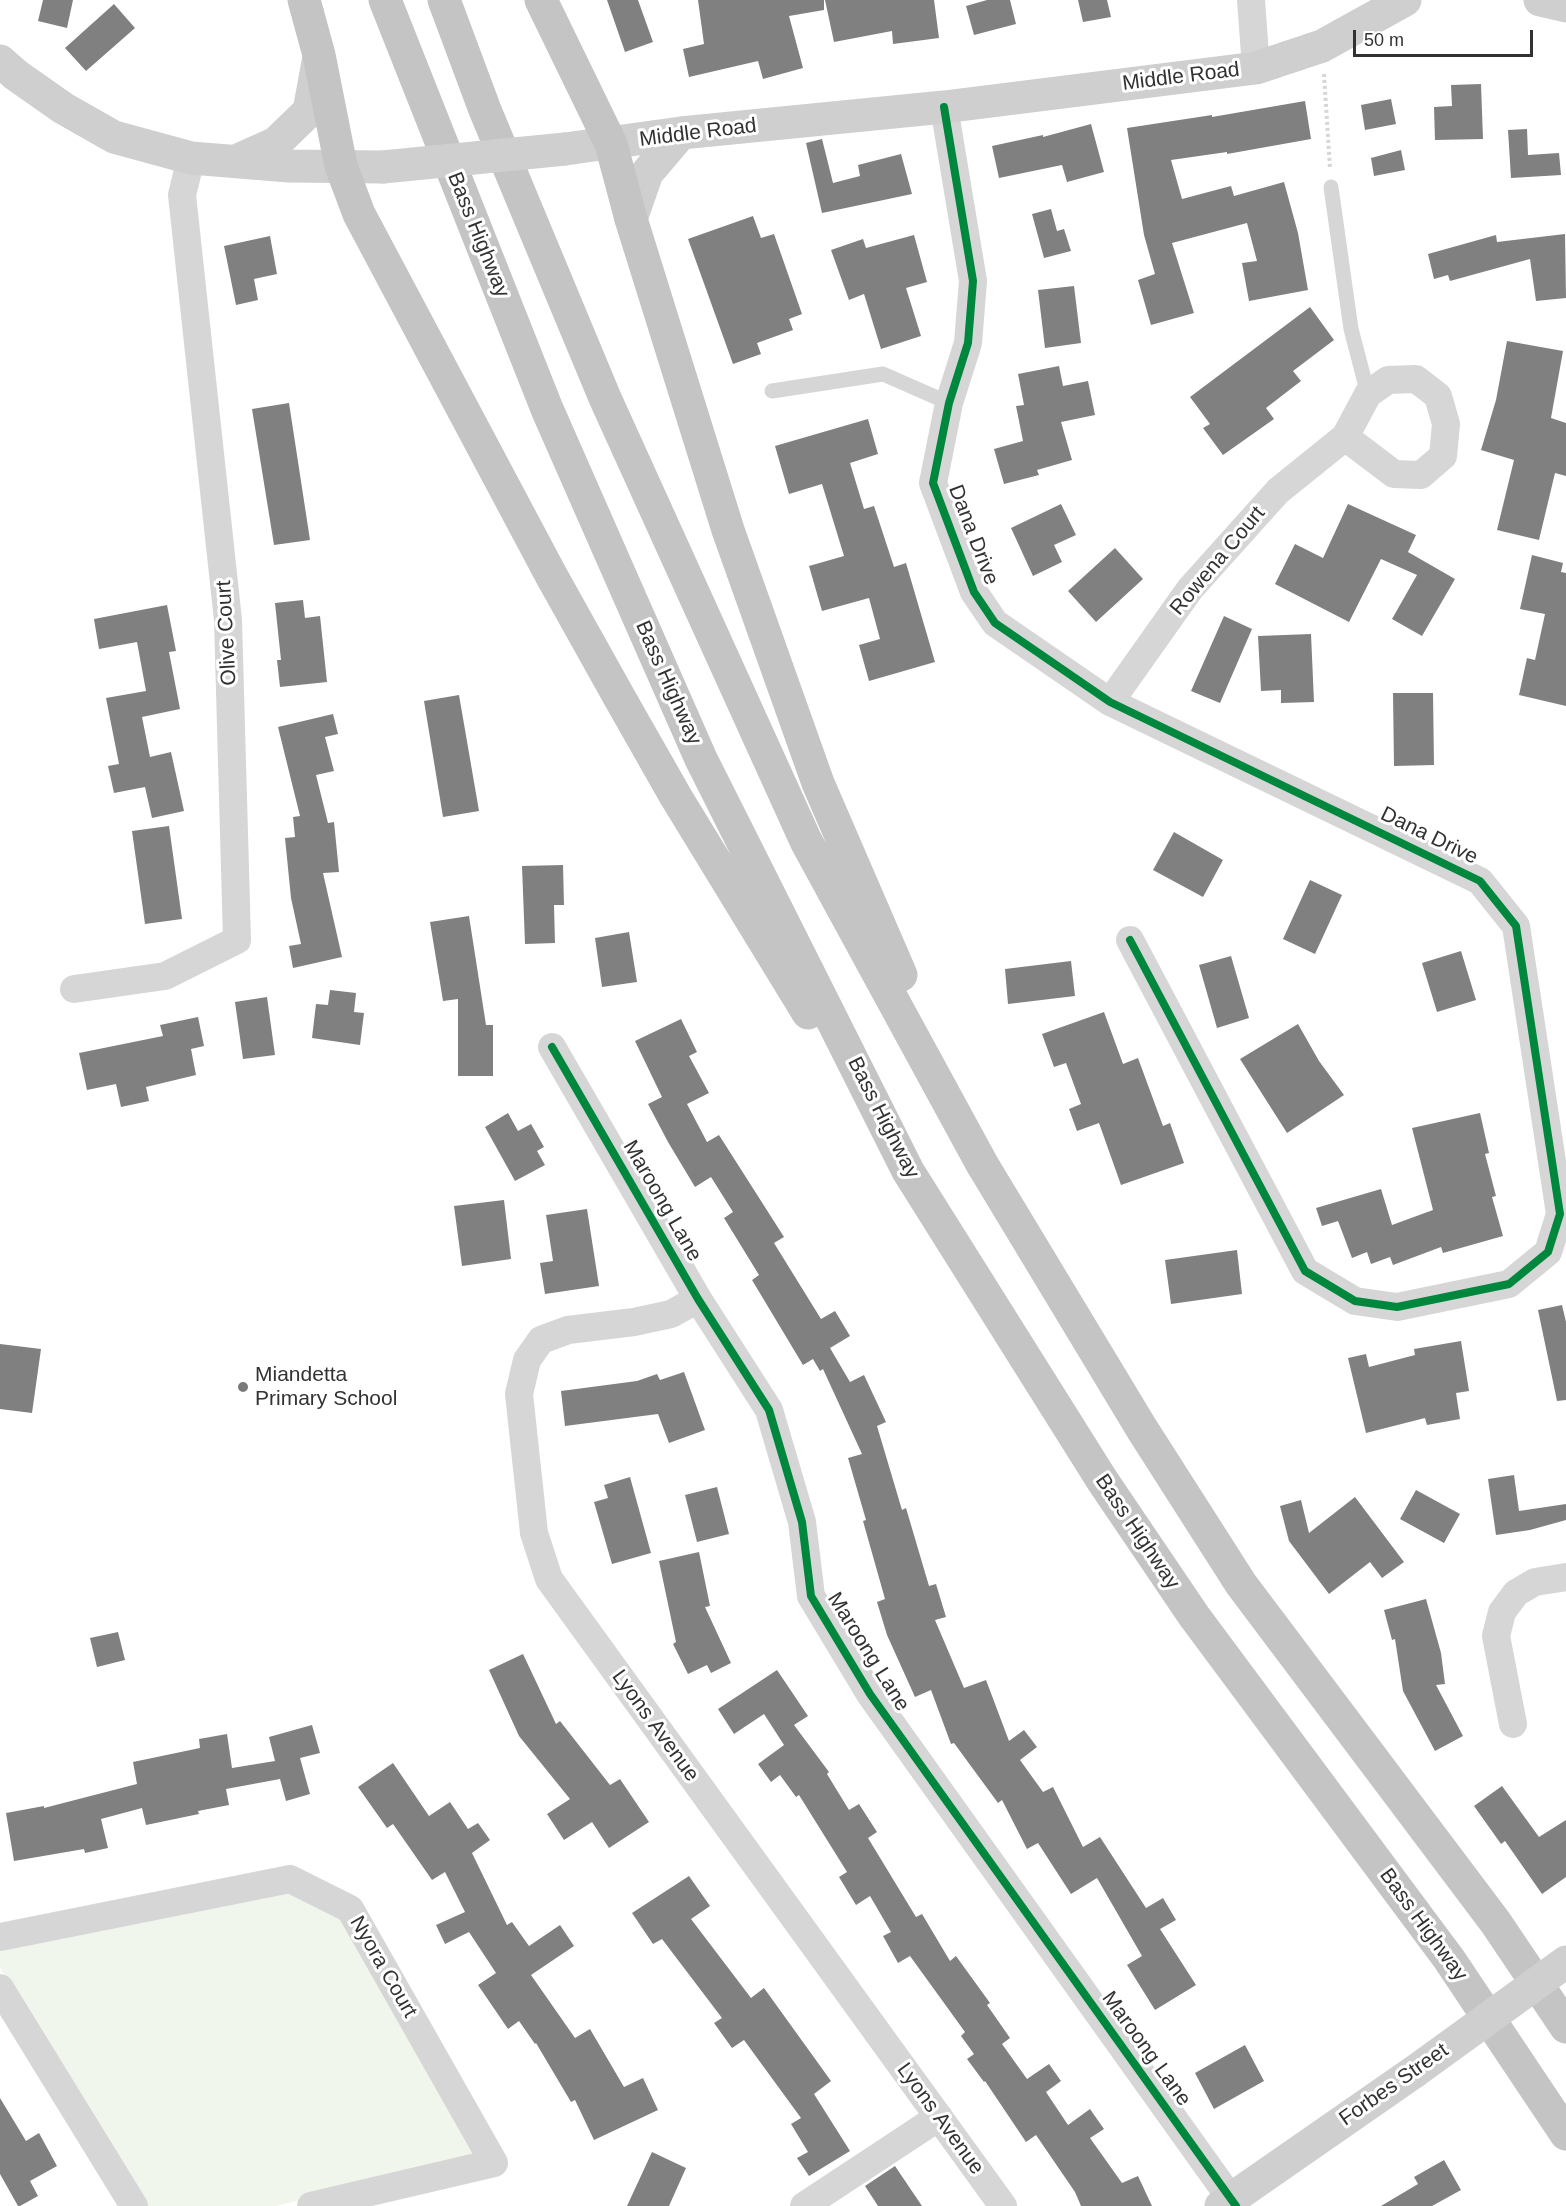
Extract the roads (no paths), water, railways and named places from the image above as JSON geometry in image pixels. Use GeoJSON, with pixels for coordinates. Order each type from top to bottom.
{"type":"FeatureCollection","features":[{"type":"Feature","properties":{"kind":"highway"},"geometry":{"type":"LineString","coordinates":[[304,0],[319,55],[341,166],[359,214],[551,575],[618,695],[773,958],[908,1171]]}},
{"type":"Feature","properties":{"kind":"highway","name":"Bass Highway"},"geometry":{"type":"LineString","coordinates":[[385,0],[548,409],[701,759],[908,1171],[1102,1480],[1201,1626],[1449,1959],[1566,2134]]}},
{"type":"Feature","properties":{"kind":"highway"},"geometry":{"type":"LineString","coordinates":[[444,0],[489,120],[605,398],[806,841],[982,1164],[1142,1429],[1241,1584],[1496,1923],[1566,2027]]}},
{"type":"Feature","properties":{"kind":"highway"},"geometry":{"type":"LineString","coordinates":[[541,0],[611,144],[631,219],[728,530],[819,783],[982,1164]]}},
{"type":"Feature","properties":{"kind":"main road","name":"Middle Road"},"geometry":{"type":"LineString","coordinates":[[0,61],[63,108],[114,137],[191,158],[289,166],[383,167],[944,107],[1256,68],[1322,46],[1405,0]]}},
{"type":"Feature","properties":{"kind":"main road"},"geometry":{"type":"LineString","coordinates":[[1540,0],[1566,6]]}},
{"type":"Feature","properties":{"kind":"main road"},"geometry":{"type":"LineString","coordinates":[[234,162],[276,143],[309,111],[319,55]]}},
{"type":"Feature","properties":{"kind":"main road"},"geometry":{"type":"LineString","coordinates":[[631,219],[647,173],[681,134]]}},
{"type":"Feature","properties":{"kind":"main road","name":"Forbes Street"},"geometry":{"type":"LineString","coordinates":[[1229,2203],[1566,1962]]}},
{"type":"Feature","properties":{"kind":"street"},"geometry":{"type":"LineString","coordinates":[[1251,0],[1256,68]]}},
{"type":"Feature","properties":{"kind":"street","name":"Dana Drive"},"geometry":{"type":"LineString","coordinates":[[944,107],[974,281],[968,343],[950,403],[933,483],[974,592],[995,623],[1110,702],[1480,881],[1516,926],[1560,1214],[1548,1252],[1509,1284],[1397,1308],[1355,1300],[1305,1271],[1130,940]]}},
{"type":"Feature","properties":{"kind":"street","name":"Olive Court"},"geometry":{"type":"LineString","coordinates":[[74,989],[165,976],[237,939],[228,620],[182,195],[191,158]]}},
{"type":"Feature","properties":{"kind":"street"},"geometry":{"type":"LineString","coordinates":[[1345,437],[1394,474],[1420,475],[1443,456],[1446,424],[1438,396],[1416,379],[1388,380],[1368,394]]}},
{"type":"Feature","properties":{"kind":"street","name":"Rowena Court"},"geometry":{"type":"LineString","coordinates":[[1110,702],[1190,589],[1278,491],[1345,437],[1368,394]]}},
{"type":"Feature","properties":{"kind":"street","name":"Maroong Lane"},"geometry":{"type":"LineString","coordinates":[[552,1047],[698,1299],[769,1410],[802,1522],[811,1596],[870,1694],[1229,2203]]}},
{"type":"Feature","properties":{"kind":"street","name":"Lyons Avenue"},"geometry":{"type":"LineString","coordinates":[[698,1299],[671,1314],[634,1322],[568,1330],[541,1340],[527,1360],[519,1394],[534,1533],[549,1579],[1003,2206]]}},
{"type":"Feature","properties":{"kind":"street"},"geometry":{"type":"LineString","coordinates":[[1513,1724],[1496,1636],[1502,1612],[1515,1593],[1535,1582],[1566,1577]]}},
{"type":"Feature","properties":{"kind":"street","name":"Nyora Court"},"geometry":{"type":"LineString","coordinates":[[0,1937],[290,1879],[351,1909],[494,2163],[324,2204]]}},
{"type":"Feature","properties":{"kind":"street"},"geometry":{"type":"LineString","coordinates":[[0,1988],[134,2206]]}},
{"type":"Feature","properties":{"kind":"street"},"geometry":{"type":"LineString","coordinates":[[804,2206],[939,2116]]}},
{"type":"Feature","properties":{"kind":"lane"},"geometry":{"type":"LineString","coordinates":[[1331,187],[1351,329],[1368,394]]}},
{"type":"Feature","properties":{"kind":"lane"},"geometry":{"type":"LineString","coordinates":[[772,391],[883,374],[950,403]]}},
{"type":"Feature","properties":{"kind":"place","name":"Miandetta Primary School"},"geometry":{"type":"Point","coordinates":[243,1387]}}]}
